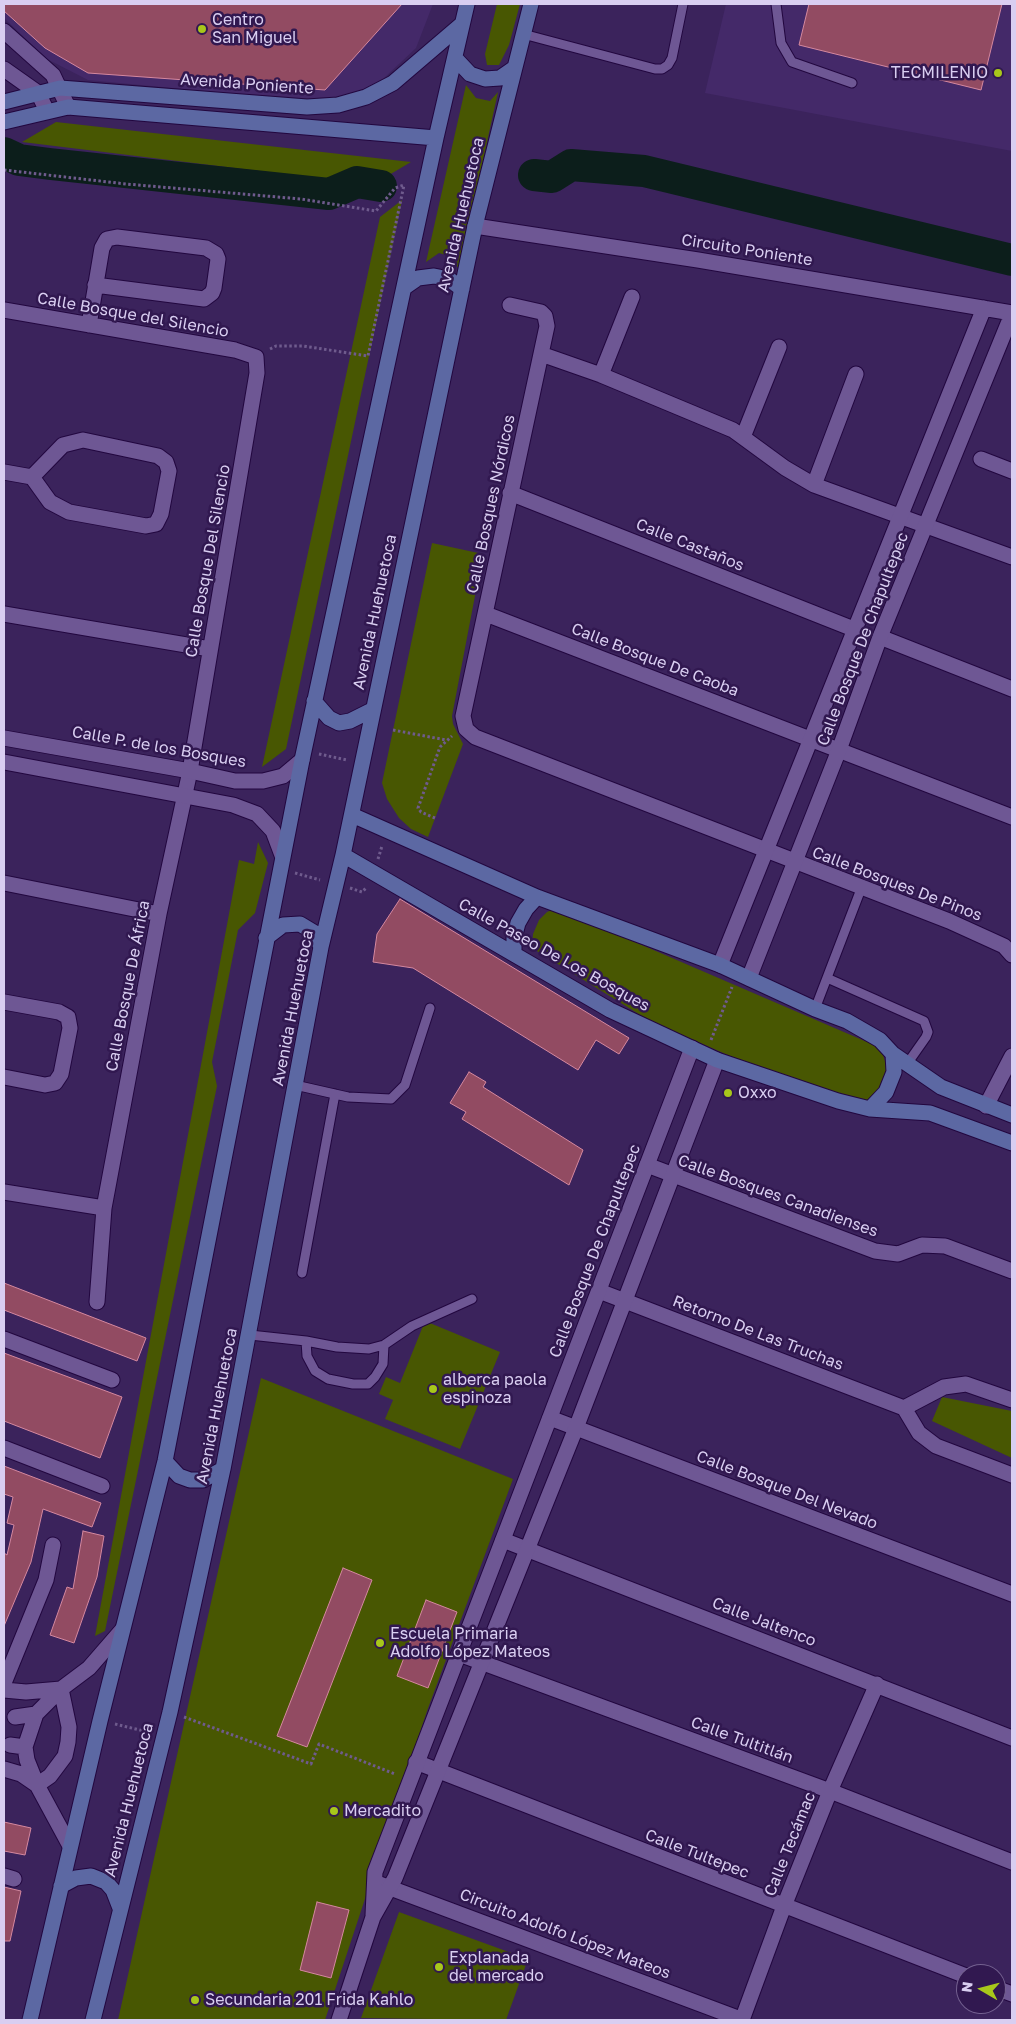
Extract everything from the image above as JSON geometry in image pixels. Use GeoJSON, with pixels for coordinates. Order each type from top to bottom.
{"type":"FeatureCollection","features":[{"type":"Feature","properties":{"kind":"main road"},"geometry":{"type":"LineString","coordinates":[[30,2020],[100,1721],[165,1461],[302,755],[436,138],[468,4]]}},
{"type":"Feature","properties":{"kind":"main road","name":"Avenida Huehuetoca"},"geometry":{"type":"LineString","coordinates":[[93,2020],[170,1712],[223,1469],[250,1335],[321,947],[344,855],[372,710],[475,226],[513,69],[531,4]]}},
{"type":"Feature","properties":{"kind":"main road","name":"Avenida Poniente"},"geometry":{"type":"LineString","coordinates":[[4,102],[60,88],[307,107],[338,105],[366,97],[393,84],[462,24]]}},
{"type":"Feature","properties":{"kind":"main road"},"geometry":{"type":"LineString","coordinates":[[454,58],[470,74],[485,79],[500,78],[513,69]]}},
{"type":"Feature","properties":{"kind":"main road"},"geometry":{"type":"LineString","coordinates":[[4,122],[68,107],[436,138]]}},
{"type":"Feature","properties":{"kind":"main road"},"geometry":{"type":"LineString","coordinates":[[405,286],[418,278],[434,276],[449,279],[462,288]]}},
{"type":"Feature","properties":{"kind":"main road"},"geometry":{"type":"LineString","coordinates":[[314,702],[329,718],[339,723],[350,722],[372,710]]}},
{"type":"Feature","properties":{"kind":"main road"},"geometry":{"type":"LineString","coordinates":[[352,815],[537,897],[720,965],[815,1009],[847,1021],[880,1040],[893,1054],[941,1087],[1012,1116]]}},
{"type":"Feature","properties":{"kind":"main road","name":"Calle Paseo De Los Bosques"},"geometry":{"type":"LineString","coordinates":[[344,855],[610,1010],[705,1054],[838,1102],[870,1109],[930,1113],[1012,1143]]}},
{"type":"Feature","properties":{"kind":"main road"},"geometry":{"type":"LineString","coordinates":[[514,954],[514,938],[518,923],[526,909],[537,897]]}},
{"type":"Feature","properties":{"kind":"main road"},"geometry":{"type":"LineString","coordinates":[[266,938],[283,925],[300,924],[315,933],[321,947]]}},
{"type":"Feature","properties":{"kind":"main road"},"geometry":{"type":"LineString","coordinates":[[870,1109],[886,1092],[894,1072],[893,1054]]}},
{"type":"Feature","properties":{"kind":"main road"},"geometry":{"type":"LineString","coordinates":[[165,1461],[179,1476],[190,1480],[203,1480],[223,1469]]}},
{"type":"Feature","properties":{"kind":"main road"},"geometry":{"type":"LineString","coordinates":[[61,1886],[76,1878],[91,1876],[106,1882],[113,1890],[120,1908]]}},
{"type":"Feature","properties":{"kind":"street"},"geometry":{"type":"LineString","coordinates":[[4,31],[53,74],[68,107]]}},
{"type":"Feature","properties":{"kind":"street"},"geometry":{"type":"LineString","coordinates":[[4,69],[38,93],[47,111]]}},
{"type":"Feature","properties":{"kind":"street","name":"Circuito Poniente"},"geometry":{"type":"LineString","coordinates":[[475,226],[698,260],[1012,313]]}},
{"type":"Feature","properties":{"kind":"street"},"geometry":{"type":"LineString","coordinates":[[88,325],[102,248],[104,243],[112,237],[206,248],[216,254],[218,258],[214,288],[212,293],[204,300],[96,284]]}},
{"type":"Feature","properties":{"kind":"street"},"geometry":{"type":"LineString","coordinates":[[601,376],[632,298]]}},
{"type":"Feature","properties":{"kind":"street","name":"Calle Bosques Nórdicos"},"geometry":{"type":"LineString","coordinates":[[466,729],[463,716],[547,326],[545,316],[536,310],[510,305]]}},
{"type":"Feature","properties":{"kind":"street","name":"Calle Bosque De Chapultepec"},"geometry":{"type":"LineString","coordinates":[[720,965],[856,630],[898,516],[984,308]]}},
{"type":"Feature","properties":{"kind":"street","name":"Calle Bosque del Silencio"},"geometry":{"type":"LineString","coordinates":[[4,310],[235,350],[256,357]]}},
{"type":"Feature","properties":{"kind":"street","name":"Calle Bosque De Chapultepec"},"geometry":{"type":"LineString","coordinates":[[743,976],[795,862],[840,750],[880,637],[1012,313]]}},
{"type":"Feature","properties":{"kind":"street"},"geometry":{"type":"LineString","coordinates":[[743,436],[778,347]]}},
{"type":"Feature","properties":{"kind":"street"},"geometry":{"type":"LineString","coordinates":[[541,354],[718,423],[743,436],[785,468],[814,485],[1012,557]]}},
{"type":"Feature","properties":{"kind":"street","name":"Calle Bosque Del Silencio"},"geometry":{"type":"LineString","coordinates":[[190,771],[258,373],[256,357]]}},
{"type":"Feature","properties":{"kind":"street"},"geometry":{"type":"LineString","coordinates":[[814,485],[856,374]]}},
{"type":"Feature","properties":{"kind":"street"},"geometry":{"type":"LineString","coordinates":[[4,472],[32,477],[50,502],[69,512],[146,526],[156,524],[161,514],[169,472],[166,462],[158,456],[83,440],[63,445],[32,477]]}},
{"type":"Feature","properties":{"kind":"street"},"geometry":{"type":"LineString","coordinates":[[982,459],[1012,471]]}},
{"type":"Feature","properties":{"kind":"street","name":"Calle Castaños"},"geometry":{"type":"LineString","coordinates":[[510,493],[856,630]]}},
{"type":"Feature","properties":{"kind":"street"},"geometry":{"type":"LineString","coordinates":[[4,614],[210,650]]}},
{"type":"Feature","properties":{"kind":"street","name":"Calle Bosque De Caoba"},"geometry":{"type":"LineString","coordinates":[[486,614],[1012,817]]}},
{"type":"Feature","properties":{"kind":"street"},"geometry":{"type":"LineString","coordinates":[[880,637],[1012,689]]}},
{"type":"Feature","properties":{"kind":"street"},"geometry":{"type":"LineString","coordinates":[[466,729],[474,737],[766,850]]}},
{"type":"Feature","properties":{"kind":"street","name":"Calle P. de los Bosques"},"geometry":{"type":"LineString","coordinates":[[4,738],[190,771],[235,781],[263,782],[283,776],[302,755]]}},
{"type":"Feature","properties":{"kind":"street"},"geometry":{"type":"LineString","coordinates":[[4,762],[233,806],[256,814],[273,831],[281,862]]}},
{"type":"Feature","properties":{"kind":"street","name":"Calle Bosque De África"},"geometry":{"type":"LineString","coordinates":[[97,1302],[104,1208],[159,914],[190,771]]}},
{"type":"Feature","properties":{"kind":"street","name":"Calle Bosques De Pinos"},"geometry":{"type":"LineString","coordinates":[[766,850],[949,921],[1004,946],[1012,955]]}},
{"type":"Feature","properties":{"kind":"street"},"geometry":{"type":"LineString","coordinates":[[4,883],[159,914]]}},
{"type":"Feature","properties":{"kind":"street"},"geometry":{"type":"LineString","coordinates":[[4,1002],[59,1012],[68,1017],[70,1028],[61,1074],[55,1083],[45,1085],[4,1077]]}},
{"type":"Feature","properties":{"kind":"street","name":"Calle Bosque De Chapultepec"},"geometry":{"type":"LineString","coordinates":[[373,1918],[376,1872],[416,1762],[647,1166],[705,1054]]}},
{"type":"Feature","properties":{"kind":"street","name":"Calle Bosque De Chapultepec"},"geometry":{"type":"LineString","coordinates":[[339,2020],[373,1918],[391,1888],[482,1663],[576,1428],[673,1176],[705,1054]]}},
{"type":"Feature","properties":{"kind":"street"},"geometry":{"type":"LineString","coordinates":[[986,1106],[1012,1056]]}},
{"type":"Feature","properties":{"kind":"street","name":"Calle Bosques Canadienses"},"geometry":{"type":"LineString","coordinates":[[647,1166],[876,1250],[898,1254],[922,1245],[945,1246],[1012,1271]]}},
{"type":"Feature","properties":{"kind":"street"},"geometry":{"type":"LineString","coordinates":[[4,1192],[104,1208]]}},
{"type":"Feature","properties":{"kind":"street","name":"Retorno De Las Truchas"},"geometry":{"type":"LineString","coordinates":[[599,1291],[904,1408]]}},
{"type":"Feature","properties":{"kind":"street"},"geometry":{"type":"LineString","coordinates":[[4,1340],[112,1380]]}},
{"type":"Feature","properties":{"kind":"street"},"geometry":{"type":"LineString","coordinates":[[1012,1400],[966,1384],[944,1386],[904,1408],[919,1433],[936,1446],[1012,1475]]}},
{"type":"Feature","properties":{"kind":"street","name":"Calle Bosque Del Nevado"},"geometry":{"type":"LineString","coordinates":[[550,1418],[1012,1594]]}},
{"type":"Feature","properties":{"kind":"street"},"geometry":{"type":"LineString","coordinates":[[4,1448],[102,1486]]}},
{"type":"Feature","properties":{"kind":"street","name":"Calle Jaltenco"},"geometry":{"type":"LineString","coordinates":[[503,1540],[1012,1738]]}},
{"type":"Feature","properties":{"kind":"street"},"geometry":{"type":"LineString","coordinates":[[4,1683],[46,1580],[53,1545]]}},
{"type":"Feature","properties":{"kind":"street"},"geometry":{"type":"LineString","coordinates":[[70,1846],[37,1785],[27,1760],[11,1745],[28,1730],[36,1714],[61,1690],[89,1668],[122,1630]]}},
{"type":"Feature","properties":{"kind":"street","name":"Calle Tultitlán"},"geometry":{"type":"LineString","coordinates":[[459,1654],[830,1791],[1012,1862]]}},
{"type":"Feature","properties":{"kind":"street","name":"Calle Tecámac"},"geometry":{"type":"LineString","coordinates":[[743,2020],[784,1906],[830,1791],[877,1684]]}},
{"type":"Feature","properties":{"kind":"street"},"geometry":{"type":"LineString","coordinates":[[4,1690],[26,1692],[61,1690]]}},
{"type":"Feature","properties":{"kind":"street"},"geometry":{"type":"LineString","coordinates":[[37,1785],[58,1767],[65,1756],[69,1727],[61,1690]]}},
{"type":"Feature","properties":{"kind":"street"},"geometry":{"type":"LineString","coordinates":[[10,1715],[36,1714]]}},
{"type":"Feature","properties":{"kind":"street","name":"Calle Tultepec"},"geometry":{"type":"LineString","coordinates":[[416,1762],[956,1972]]}},
{"type":"Feature","properties":{"kind":"street"},"geometry":{"type":"LineString","coordinates":[[4,1770],[21,1774],[37,1785]]}},
{"type":"Feature","properties":{"kind":"street","name":"Circuito Adolfo López Mateos"},"geometry":{"type":"LineString","coordinates":[[374,1881],[743,2020]]}},
{"type":"Feature","properties":{"kind":"lane"},"geometry":{"type":"LineString","coordinates":[[523,34],[655,69],[662,69],[668,65],[672,58],[684,4]]}},
{"type":"Feature","properties":{"kind":"lane"},"geometry":{"type":"LineString","coordinates":[[776,4],[781,43],[792,62],[852,83]]}},
{"type":"Feature","properties":{"kind":"lane"},"geometry":{"type":"LineString","coordinates":[[815,1009],[861,888]]}},
{"type":"Feature","properties":{"kind":"lane"},"geometry":{"type":"LineString","coordinates":[[827,978],[924,1021],[928,1032],[907,1064]]}},
{"type":"Feature","properties":{"kind":"lane"},"geometry":{"type":"LineString","coordinates":[[295,1085],[348,1097],[392,1099],[405,1086],[430,1008]]}},
{"type":"Feature","properties":{"kind":"lane"},"geometry":{"type":"LineString","coordinates":[[302,1273],[334,1094]]}},
{"type":"Feature","properties":{"kind":"lane"},"geometry":{"type":"LineString","coordinates":[[250,1335],[306,1341],[338,1347],[370,1349],[384,1345],[412,1326],[472,1299]]}},
{"type":"Feature","properties":{"kind":"lane"},"geometry":{"type":"LineString","coordinates":[[306,1341],[307,1356],[315,1372],[328,1379],[353,1384],[368,1384],[375,1377],[383,1364],[384,1345]]}},
{"type":"Feature","properties":{"kind":"path"},"geometry":{"type":"LineString","coordinates":[[4,170],[135,185],[301,199],[376,212],[395,188],[404,184],[368,356],[304,346],[276,346],[256,357]]}},
{"type":"Feature","properties":{"kind":"path"},"geometry":{"type":"LineString","coordinates":[[435,818],[421,812],[418,808],[440,747],[446,740],[466,729]]}},
{"type":"Feature","properties":{"kind":"path"},"geometry":{"type":"LineString","coordinates":[[393,730],[446,740]]}},
{"type":"Feature","properties":{"kind":"path"},"geometry":{"type":"LineString","coordinates":[[302,755],[362,762]]}},
{"type":"Feature","properties":{"kind":"path"},"geometry":{"type":"LineString","coordinates":[[281,862],[362,892],[371,883],[388,831]]}},
{"type":"Feature","properties":{"kind":"path"},"geometry":{"type":"LineString","coordinates":[[705,1054],[743,976]]}},
{"type":"Feature","properties":{"kind":"path"},"geometry":{"type":"LineString","coordinates":[[170,1712],[311,1764],[319,1744],[410,1780]]}},
{"type":"Feature","properties":{"kind":"path"},"geometry":{"type":"LineString","coordinates":[[100,1721],[164,1736]]}},
{"type":"Feature","properties":{"kind":"shaded area","name":"Centro San Miguel"},"geometry":{"type":"Polygon","coordinates":[[[4,4],[433,4],[416,48],[383,79],[357,93],[319,102],[88,80],[47,59],[4,18],[4,4]]]}},
{"type":"Feature","properties":{"kind":"shaded area"},"geometry":{"type":"Polygon","coordinates":[[[726,4],[1012,4],[1012,151],[705,93],[726,4]]]}},
{"type":"Feature","properties":{"kind":"green space"},"geometry":{"type":"Polygon","coordinates":[[[497,4],[520,4],[509,45],[499,65],[487,65],[485,54],[497,4]]]}},
{"type":"Feature","properties":{"kind":"green space"},"geometry":{"type":"Polygon","coordinates":[[[466,85],[476,98],[490,101],[498,92],[459,269],[449,256],[439,253],[426,262],[466,85]]]}},
{"type":"Feature","properties":{"kind":"green space"},"geometry":{"type":"Polygon","coordinates":[[[56,122],[411,162],[389,175],[354,173],[325,179],[22,142],[56,122]]]}},
{"type":"Feature","properties":{"kind":"green space"},"geometry":{"type":"Polygon","coordinates":[[[402,200],[286,749],[262,767],[380,217],[402,200]]]}},
{"type":"Feature","properties":{"kind":"green space"},"geometry":{"type":"Polygon","coordinates":[[[432,543],[483,554],[452,716],[453,724],[463,744],[428,837],[411,829],[399,818],[387,799],[382,783],[432,543]]]}},
{"type":"Feature","properties":{"kind":"green space"},"geometry":{"type":"Polygon","coordinates":[[[258,842],[268,863],[255,913],[238,930],[212,1062],[217,1086],[105,1631],[95,1636],[239,860],[254,864],[258,842]]]}},
{"type":"Feature","properties":{"kind":"green space"},"geometry":{"type":"Polygon","coordinates":[[[556,908],[881,1048],[887,1068],[885,1089],[875,1103],[849,1108],[650,1021],[532,948],[533,934],[539,920],[547,912],[556,908]]]}},
{"type":"Feature","properties":{"kind":"green space","name":"alberca paola espinoza"},"geometry":{"type":"Polygon","coordinates":[[[425,1321],[500,1352],[460,1449],[385,1419],[393,1400],[379,1394],[386,1377],[400,1383],[425,1321]]]}},
{"type":"Feature","properties":{"kind":"green space"},"geometry":{"type":"Polygon","coordinates":[[[261,1378],[513,1479],[427,1711],[325,2020],[118,2020],[261,1378]]]}},
{"type":"Feature","properties":{"kind":"green space"},"geometry":{"type":"Polygon","coordinates":[[[942,1397],[1012,1411],[1012,1458],[932,1421],[942,1397]]]}},
{"type":"Feature","properties":{"kind":"green space"},"geometry":{"type":"Polygon","coordinates":[[[399,1912],[528,1959],[506,2020],[361,2018],[399,1912]]]}},
{"type":"Feature","properties":{"kind":"building","name":"Centro San Miguel"},"geometry":{"type":"Polygon","coordinates":[[[4,4],[402,4],[325,90],[88,73],[45,48],[4,11],[4,4]]]}},
{"type":"Feature","properties":{"kind":"building"},"geometry":{"type":"Polygon","coordinates":[[[809,4],[1002,4],[981,90],[799,45],[809,4]]]}},
{"type":"Feature","properties":{"kind":"building"},"geometry":{"type":"Polygon","coordinates":[[[400,899],[629,1038],[619,1054],[596,1040],[578,1070],[413,968],[373,962],[377,934],[400,899]]]}},
{"type":"Feature","properties":{"kind":"building"},"geometry":{"type":"Polygon","coordinates":[[[469,1072],[486,1082],[483,1087],[583,1150],[569,1185],[462,1119],[466,1112],[450,1103],[469,1072]]]}},
{"type":"Feature","properties":{"kind":"building"},"geometry":{"type":"Polygon","coordinates":[[[4,1283],[146,1338],[137,1361],[4,1310],[4,1283]]]}},
{"type":"Feature","properties":{"kind":"building"},"geometry":{"type":"Polygon","coordinates":[[[4,1353],[122,1397],[100,1458],[4,1421],[4,1353]]]}},
{"type":"Feature","properties":{"kind":"building"},"geometry":{"type":"Polygon","coordinates":[[[4,1466],[101,1503],[92,1527],[43,1509],[31,1562],[4,1626],[4,1553],[7,1555],[14,1525],[7,1523],[13,1497],[4,1494],[4,1466]]]}},
{"type":"Feature","properties":{"kind":"building"},"geometry":{"type":"Polygon","coordinates":[[[83,1531],[104,1536],[97,1577],[74,1643],[50,1635],[67,1587],[73,1589],[83,1531]]]}},
{"type":"Feature","properties":{"kind":"building"},"geometry":{"type":"Polygon","coordinates":[[[343,1568],[372,1580],[307,1747],[277,1736],[343,1568]]]}},
{"type":"Feature","properties":{"kind":"building"},"geometry":{"type":"Polygon","coordinates":[[[426,1600],[457,1612],[428,1688],[397,1676],[426,1600]]]}},
{"type":"Feature","properties":{"kind":"building"},"geometry":{"type":"Polygon","coordinates":[[[4,1822],[31,1828],[25,1855],[4,1851],[4,1822]]]}},
{"type":"Feature","properties":{"kind":"building"},"geometry":{"type":"Polygon","coordinates":[[[4,1887],[21,1891],[10,1941],[4,1941],[4,1887]]]}},
{"type":"Feature","properties":{"kind":"building"},"geometry":{"type":"Polygon","coordinates":[[[317,1902],[349,1910],[331,1978],[300,1970],[317,1902]]]}},
{"type":"Feature","properties":{"kind":"waterway"},"geometry":{"type":"LineString","coordinates":[[4,153],[19,160],[50,164],[329,194],[357,182],[381,186]]}},
{"type":"Feature","properties":{"kind":"waterway"},"geometry":{"type":"LineString","coordinates":[[534,175],[552,177],[571,165],[644,171],[1012,260]]}},
{"type":"Feature","properties":{"kind":"place","name":"Centro San Miguel"},"geometry":{"type":"Point","coordinates":[202,29]}},
{"type":"Feature","properties":{"kind":"place","name":"TECMILENIO"},"geometry":{"type":"Point","coordinates":[998,73]}},
{"type":"Feature","properties":{"kind":"place","name":"Oxxo"},"geometry":{"type":"Point","coordinates":[728,1093]}},
{"type":"Feature","properties":{"kind":"place","name":"alberca paola espinoza"},"geometry":{"type":"Point","coordinates":[433,1389]}},
{"type":"Feature","properties":{"kind":"place","name":"Escuela Primaria Adolfo López Mateos"},"geometry":{"type":"Point","coordinates":[380,1643]}},
{"type":"Feature","properties":{"kind":"place","name":"Mercadito"},"geometry":{"type":"Point","coordinates":[334,1811]}},
{"type":"Feature","properties":{"kind":"place","name":"Explanada del mercado"},"geometry":{"type":"Point","coordinates":[439,1967]}},
{"type":"Feature","properties":{"kind":"place","name":"Secundaria 201 Frida Kahlo"},"geometry":{"type":"Point","coordinates":[195,2000]}}]}
